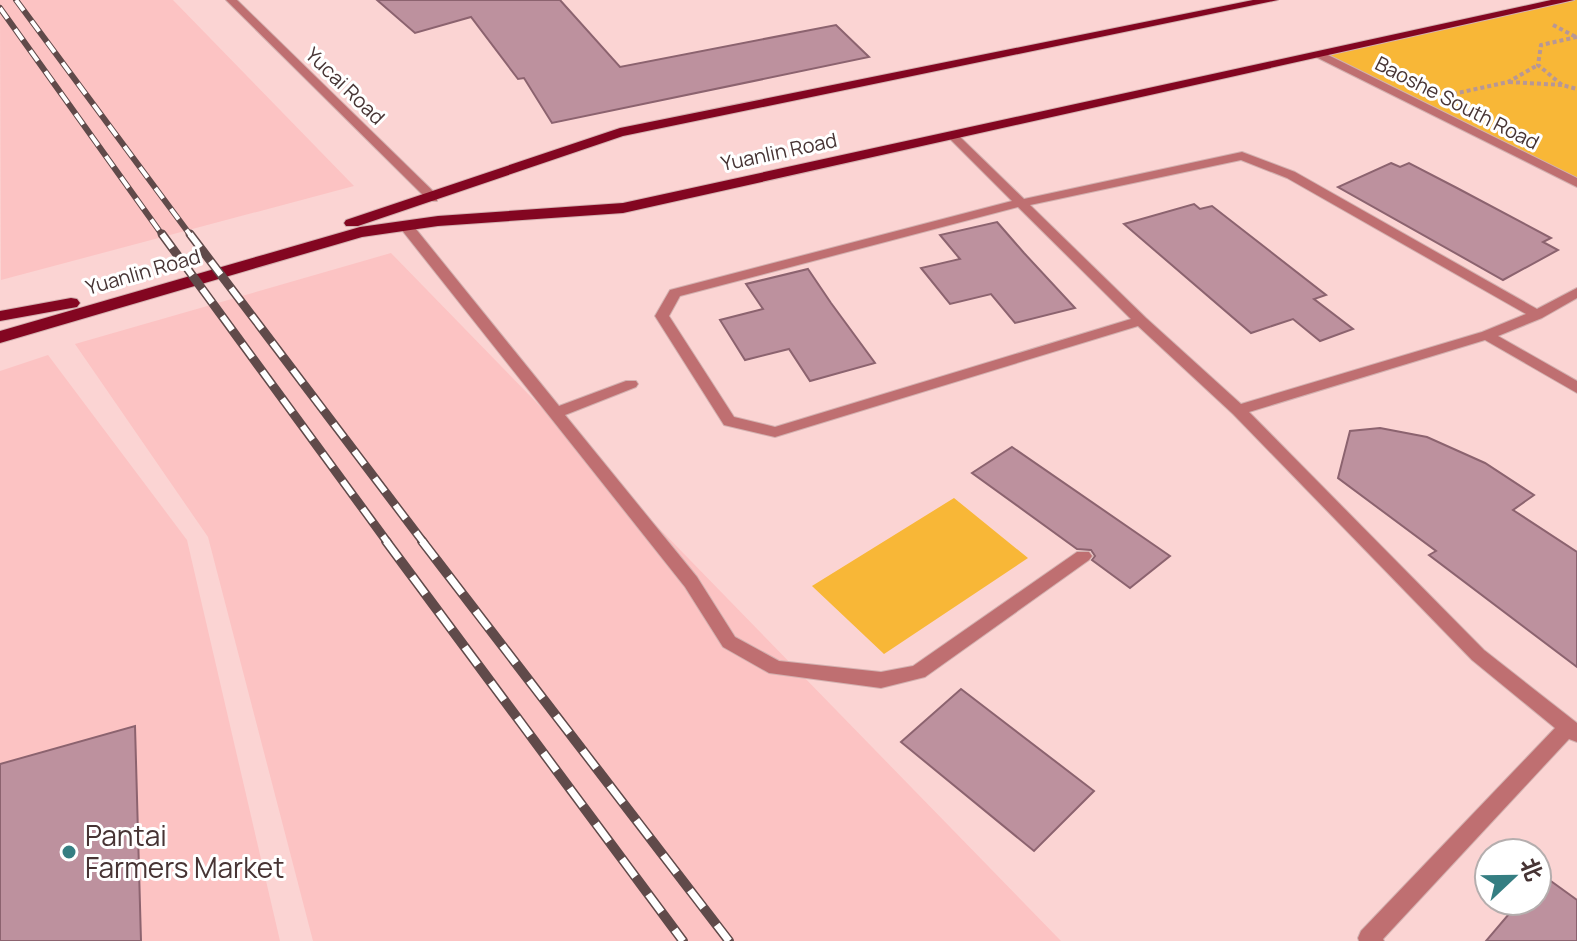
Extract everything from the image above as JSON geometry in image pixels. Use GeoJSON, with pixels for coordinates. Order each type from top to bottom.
{"type":"FeatureCollection","features":[{"type":"Feature","properties":{"kind":"main road","name":"Yuanlin Road"},"geometry":{"type":"LineString","coordinates":[[0,316],[57,307],[433,198],[620,132],[1272,0]]}},
{"type":"Feature","properties":{"kind":"main road","name":"Yuanlin Road"},"geometry":{"type":"LineString","coordinates":[[0,337],[360,232],[623,208],[1568,0]]}},
{"type":"Feature","properties":{"kind":"street","name":"Yucai Road"},"geometry":{"type":"LineString","coordinates":[[231,0],[433,198]]}},
{"type":"Feature","properties":{"kind":"street","name":"Baoshe South Road"},"geometry":{"type":"LineString","coordinates":[[1320,55],[1577,183]]}},
{"type":"Feature","properties":{"kind":"street"},"geometry":{"type":"LineString","coordinates":[[953,136],[1141,321],[1238,410],[1478,655],[1573,731],[1369,938],[1373,941]]}},
{"type":"Feature","properties":{"kind":"street"},"geometry":{"type":"LineString","coordinates":[[1141,321],[775,432],[729,421],[662,316],[675,293],[1021,203],[1242,156],[1291,175],[1537,315]]}},
{"type":"Feature","properties":{"kind":"street"},"geometry":{"type":"LineString","coordinates":[[406,226],[691,582],[729,642],[776,668],[881,680],[918,672],[1083,556]]}},
{"type":"Feature","properties":{"kind":"street"},"geometry":{"type":"LineString","coordinates":[[1238,410],[1487,335],[1537,315],[1577,292]]}},
{"type":"Feature","properties":{"kind":"street"},"geometry":{"type":"LineString","coordinates":[[1487,335],[1577,388]]}},
{"type":"Feature","properties":{"kind":"street"},"geometry":{"type":"LineString","coordinates":[[555,413],[631,384]]}},
{"type":"Feature","properties":{"kind":"path"},"geometry":{"type":"LineString","coordinates":[[1538,65],[1541,45],[1577,37]]}},
{"type":"Feature","properties":{"kind":"path"},"geometry":{"type":"LineString","coordinates":[[1508,82],[1538,65]]}},
{"type":"Feature","properties":{"kind":"path"},"geometry":{"type":"LineString","coordinates":[[1538,65],[1562,85]]}},
{"type":"Feature","properties":{"kind":"path"},"geometry":{"type":"LineString","coordinates":[[1414,102],[1508,82],[1562,85],[1577,89]]}},
{"type":"Feature","properties":{"kind":"shaded area"},"geometry":{"type":"Polygon","coordinates":[[[0,0],[173,0],[354,186],[1,280],[0,0]]]}},
{"type":"Feature","properties":{"kind":"shaded area"},"geometry":{"type":"Polygon","coordinates":[[[1577,0],[1577,183],[1320,55],[1577,0]]]}},
{"type":"Feature","properties":{"kind":"shaded area"},"geometry":{"type":"Polygon","coordinates":[[[391,253],[1061,941],[313,941],[208,537],[75,344],[391,253]]]}},
{"type":"Feature","properties":{"kind":"shaded area"},"geometry":{"type":"Polygon","coordinates":[[[48,355],[187,540],[280,941],[0,941],[0,371],[48,355]]]}},
{"type":"Feature","properties":{"kind":"shaded area"},"geometry":{"type":"Polygon","coordinates":[[[954,498],[1028,558],[884,654],[812,586],[954,498]]]}},
{"type":"Feature","properties":{"kind":"building"},"geometry":{"type":"Polygon","coordinates":[[[377,0],[560,0],[620,67],[836,25],[869,57],[552,123],[524,78],[518,79],[471,17],[415,33],[377,0]]]}},
{"type":"Feature","properties":{"kind":"building"},"geometry":{"type":"Polygon","coordinates":[[[1391,163],[1400,167],[1409,163],[1457,188],[1551,238],[1543,242],[1558,250],[1503,280],[1338,187],[1391,163]]]}},
{"type":"Feature","properties":{"kind":"building"},"geometry":{"type":"Polygon","coordinates":[[[1194,204],[1200,209],[1212,206],[1326,295],[1314,299],[1353,329],[1320,341],[1293,319],[1251,333],[1124,224],[1194,204]]]}},
{"type":"Feature","properties":{"kind":"building"},"geometry":{"type":"Polygon","coordinates":[[[997,222],[1075,308],[1015,323],[991,294],[950,304],[921,268],[960,259],[940,235],[997,222]]]}},
{"type":"Feature","properties":{"kind":"building"},"geometry":{"type":"Polygon","coordinates":[[[808,269],[875,363],[810,381],[789,349],[745,360],[720,320],[763,309],[746,284],[808,269]]]}},
{"type":"Feature","properties":{"kind":"building"},"geometry":{"type":"Polygon","coordinates":[[[1380,428],[1427,437],[1485,463],[1534,495],[1513,510],[1577,552],[1577,667],[1429,555],[1436,551],[1338,478],[1350,431],[1380,428]]]}},
{"type":"Feature","properties":{"kind":"building"},"geometry":{"type":"Polygon","coordinates":[[[1012,447],[1170,556],[1130,588],[1092,560],[1095,556],[1091,550],[1077,549],[972,473],[1012,447]]]}},
{"type":"Feature","properties":{"kind":"building"},"geometry":{"type":"Polygon","coordinates":[[[961,689],[1094,791],[1034,851],[901,742],[961,689]]]}},
{"type":"Feature","properties":{"kind":"building","name":"Pantai Farmers Market"},"geometry":{"type":"Polygon","coordinates":[[[135,726],[141,941],[0,941],[0,764],[135,726]]]}},
{"type":"Feature","properties":{"kind":"building"},"geometry":{"type":"Polygon","coordinates":[[[1553,883],[1577,900],[1577,941],[1486,941],[1506,917],[1553,917],[1553,883]]]}},
{"type":"Feature","properties":{"kind":"railway"},"geometry":{"type":"LineString","coordinates":[[16,0],[191,236]]}},
{"type":"Feature","properties":{"kind":"railway"},"geometry":{"type":"LineString","coordinates":[[0,8],[163,236]]}},
{"type":"Feature","properties":{"kind":"railway"},"geometry":{"type":"LineString","coordinates":[[162,234],[388,543]]}},
{"type":"Feature","properties":{"kind":"railway"},"geometry":{"type":"LineString","coordinates":[[190,234],[424,543]]}},
{"type":"Feature","properties":{"kind":"railway"},"geometry":{"type":"LineString","coordinates":[[386,541],[683,941]]}},
{"type":"Feature","properties":{"kind":"railway"},"geometry":{"type":"LineString","coordinates":[[422,541],[729,941]]}},
{"type":"Feature","properties":{"kind":"place","name":"Pantai Farmers Market"},"geometry":{"type":"Point","coordinates":[69,852]}}]}
